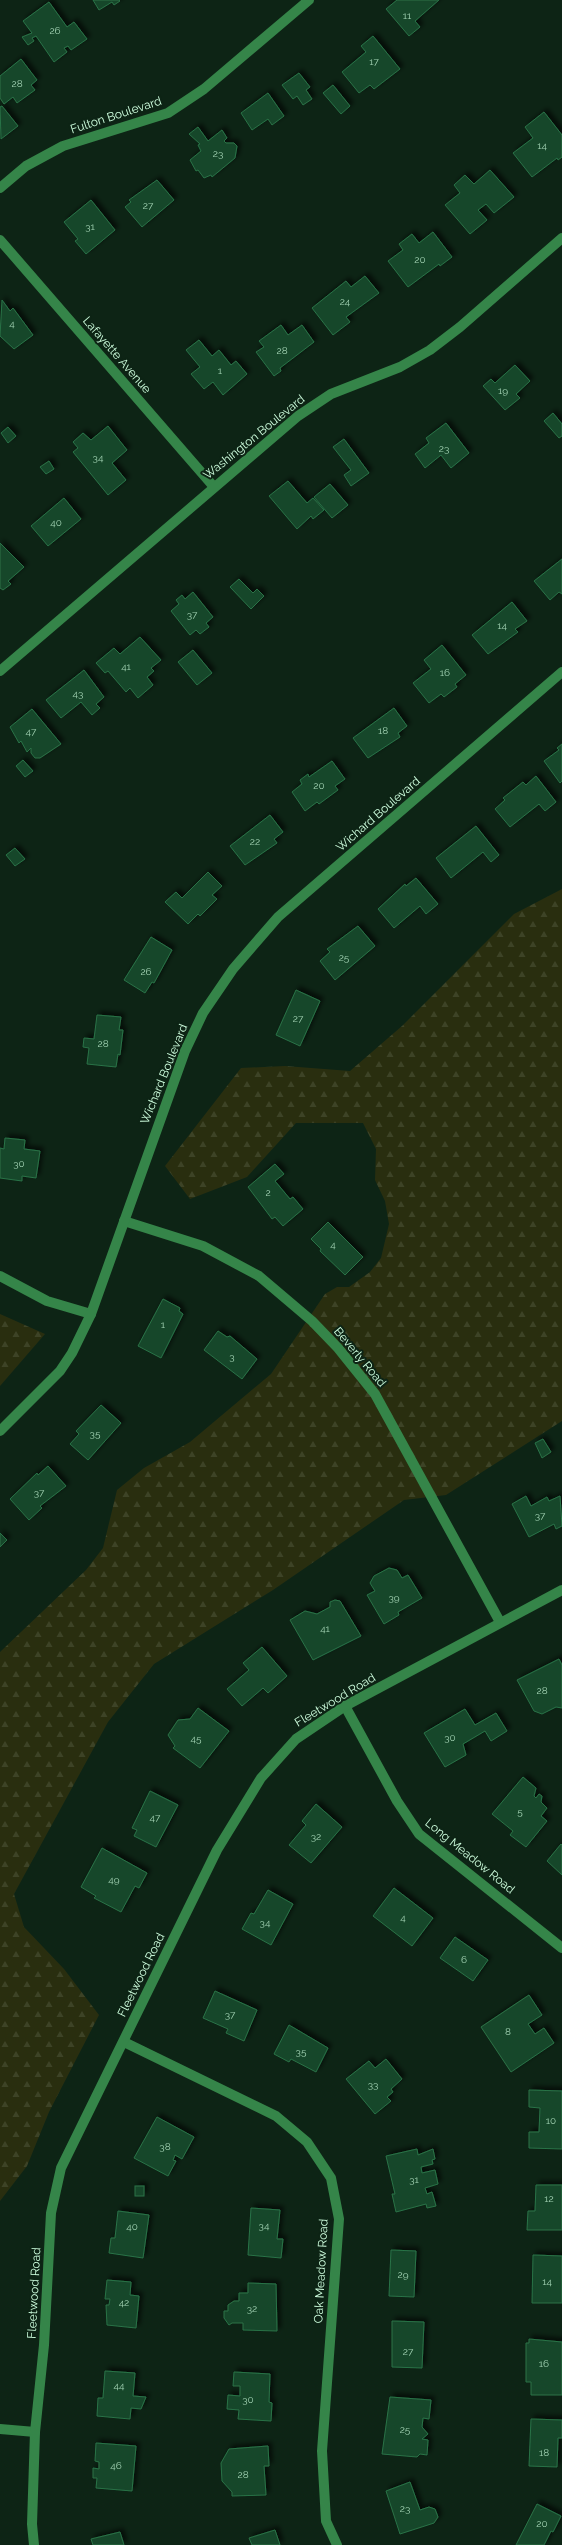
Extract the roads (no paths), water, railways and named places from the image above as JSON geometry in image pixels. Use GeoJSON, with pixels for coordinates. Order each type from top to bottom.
{"type":"FeatureCollection","features":[{"type":"Feature","properties":{"kind":"street","name":"Fulton Boulevard"},"geometry":{"type":"LineString","coordinates":[[0,188],[26,166],[63,146],[168,113],[204,89],[309,0]]}},
{"type":"Feature","properties":{"kind":"street","name":"Washington Boulevard"},"geometry":{"type":"LineString","coordinates":[[0,671],[298,416],[331,394],[400,367],[430,350],[562,238]]}},
{"type":"Feature","properties":{"kind":"street","name":"Lafayette Avenue"},"geometry":{"type":"LineString","coordinates":[[0,240],[214,487]]}},
{"type":"Feature","properties":{"kind":"street","name":"Wichard Boulevard"},"geometry":{"type":"LineString","coordinates":[[0,1431],[60,1371],[72,1353],[90,1314],[185,1050],[204,1013],[233,969],[278,916],[562,672]]}},
{"type":"Feature","properties":{"kind":"street","name":"Beverly Road"},"geometry":{"type":"LineString","coordinates":[[124,1221],[203,1246],[259,1276],[312,1321],[338,1348],[375,1394],[500,1622]]}},
{"type":"Feature","properties":{"kind":"street"},"geometry":{"type":"LineString","coordinates":[[0,1276],[46,1301],[90,1314]]}},
{"type":"Feature","properties":{"kind":"street","name":"Fleetwood Road"},"geometry":{"type":"LineString","coordinates":[[34,2545],[32,2524],[35,2432],[44,2345],[51,2213],[59,2176],[217,1850],[261,1778],[296,1739],[345,1706],[562,1590]]}},
{"type":"Feature","properties":{"kind":"street","name":"Long Meadow Road"},"geometry":{"type":"LineString","coordinates":[[345,1706],[397,1801],[419,1834],[562,1948]]}},
{"type":"Feature","properties":{"kind":"street","name":"Oak Meadow Road"},"geometry":{"type":"LineString","coordinates":[[124,2042],[276,2116],[307,2142],[331,2178],[339,2219],[322,2451],[326,2521],[337,2545]]}},
{"type":"Feature","properties":{"kind":"street"},"geometry":{"type":"LineString","coordinates":[[0,2429],[35,2432]]}}]}
